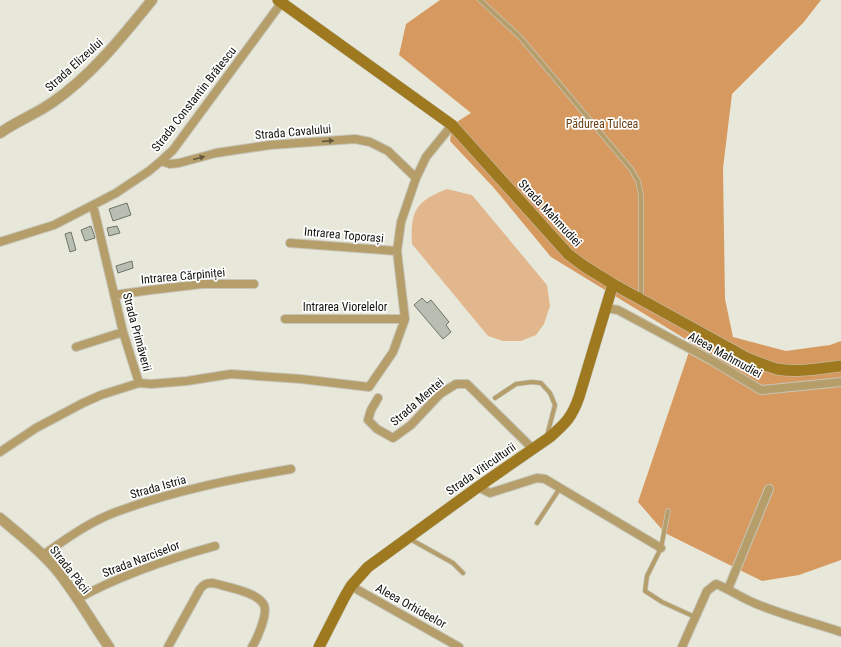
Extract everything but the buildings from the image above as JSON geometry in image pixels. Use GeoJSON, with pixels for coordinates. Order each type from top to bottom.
{"type":"FeatureCollection","features":[{"type":"Feature","properties":{"kind":"main road","name":"Strada Mahmudiei"},"geometry":{"type":"LineString","coordinates":[[280,1],[452,125],[568,254],[584,266],[747,358],[767,366],[778,369],[792,370],[841,366]]}},
{"type":"Feature","properties":{"kind":"main road","name":"Strada Viticulturii"},"geometry":{"type":"LineString","coordinates":[[319,647],[334,615],[351,586],[368,566],[478,487],[533,450],[561,428],[573,413],[614,284]]}},
{"type":"Feature","properties":{"kind":"street","name":"Strada Elizeului"},"geometry":{"type":"LineString","coordinates":[[0,133],[35,114],[74,86],[120,40],[152,0]]}},
{"type":"Feature","properties":{"kind":"street","name":"Strada Constantin Brătescu"},"geometry":{"type":"LineString","coordinates":[[0,242],[54,225],[94,205],[116,193],[161,161],[173,150],[280,1]]}},
{"type":"Feature","properties":{"kind":"street"},"geometry":{"type":"LineString","coordinates":[[139,383],[150,384],[237,374],[301,379],[369,387],[393,352],[405,319],[397,251],[401,222],[416,178],[426,157],[452,125]]}},
{"type":"Feature","properties":{"kind":"street","name":"Strada Cavalului"},"geometry":{"type":"LineString","coordinates":[[161,161],[174,164],[216,153],[270,145],[355,139],[370,142],[388,151],[416,178]]}},
{"type":"Feature","properties":{"kind":"street","name":"Strada Primăverii"},"geometry":{"type":"LineString","coordinates":[[0,452],[36,428],[83,403],[101,395],[139,383],[123,332],[94,205]]}},
{"type":"Feature","properties":{"kind":"street","name":"Intrarea Toporași"},"geometry":{"type":"LineString","coordinates":[[290,243],[397,251]]}},
{"type":"Feature","properties":{"kind":"street","name":"Intrarea Cărpiniței"},"geometry":{"type":"LineString","coordinates":[[114,295],[202,284],[254,284]]}},
{"type":"Feature","properties":{"kind":"street","name":"Aleea Mahmudiei"},"geometry":{"type":"LineString","coordinates":[[606,308],[618,310],[762,390],[841,382]]}},
{"type":"Feature","properties":{"kind":"street","name":"Intrarea Viorelelor"},"geometry":{"type":"LineString","coordinates":[[286,319],[405,319]]}},
{"type":"Feature","properties":{"kind":"street"},"geometry":{"type":"LineString","coordinates":[[76,347],[123,332]]}},
{"type":"Feature","properties":{"kind":"street","name":"Strada Mentei"},"geometry":{"type":"LineString","coordinates":[[378,398],[371,410],[368,420],[377,430],[394,438],[411,424],[440,394],[456,384],[467,384],[533,450]]}},
{"type":"Feature","properties":{"kind":"street","name":"Strada Istria"},"geometry":{"type":"LineString","coordinates":[[43,555],[75,532],[115,512],[175,493],[229,480],[291,469]]}},
{"type":"Feature","properties":{"kind":"street"},"geometry":{"type":"LineString","coordinates":[[478,487],[490,493],[537,478],[545,479],[661,548]]}},
{"type":"Feature","properties":{"kind":"street"},"geometry":{"type":"LineString","coordinates":[[728,589],[769,489]]}},
{"type":"Feature","properties":{"kind":"street","name":"Strada Păcii"},"geometry":{"type":"LineString","coordinates":[[0,518],[43,555],[66,582],[109,647]]}},
{"type":"Feature","properties":{"kind":"street","name":"Strada Narciselor"},"geometry":{"type":"LineString","coordinates":[[77,599],[147,568],[180,556],[215,546]]}},
{"type":"Feature","properties":{"kind":"street"},"geometry":{"type":"LineString","coordinates":[[168,647],[195,598],[204,585],[213,583],[253,594],[259,598],[264,606],[264,614],[252,647]]}},
{"type":"Feature","properties":{"kind":"street"},"geometry":{"type":"LineString","coordinates":[[682,647],[707,590],[716,584],[751,602],[841,632]]}},
{"type":"Feature","properties":{"kind":"street","name":"Aleea Orhideelor"},"geometry":{"type":"LineString","coordinates":[[351,586],[459,647]]}},
{"type":"Feature","properties":{"kind":"lane"},"geometry":{"type":"LineString","coordinates":[[480,0],[520,37],[631,169],[638,181],[641,195],[641,299]]}},
{"type":"Feature","properties":{"kind":"lane"},"geometry":{"type":"LineString","coordinates":[[495,398],[516,384],[532,382],[541,383],[550,393],[555,405],[546,440]]}},
{"type":"Feature","properties":{"kind":"lane"},"geometry":{"type":"LineString","coordinates":[[538,523],[560,488]]}},
{"type":"Feature","properties":{"kind":"lane"},"geometry":{"type":"LineString","coordinates":[[668,510],[661,548],[647,576],[645,591],[662,602],[695,617]]}},
{"type":"Feature","properties":{"kind":"lane"},"geometry":{"type":"LineString","coordinates":[[407,537],[453,563],[463,573]]}},
{"type":"Feature","properties":{"kind":"shaded area"},"geometry":{"type":"Polygon","coordinates":[[[447,189],[472,195],[547,285],[550,306],[544,324],[536,335],[521,341],[503,341],[488,336],[412,244],[412,223],[417,209],[428,198],[447,189]]]}},
{"type":"Feature","properties":{"kind":"green space","name":"Pădurea Tulcea"},"geometry":{"type":"Polygon","coordinates":[[[440,0],[821,0],[803,23],[732,94],[723,168],[725,299],[733,337],[786,351],[830,345],[841,341],[841,560],[799,575],[762,581],[665,533],[638,502],[692,343],[551,257],[494,188],[450,141],[452,125],[471,113],[399,55],[406,24],[440,0]]]}}]}
